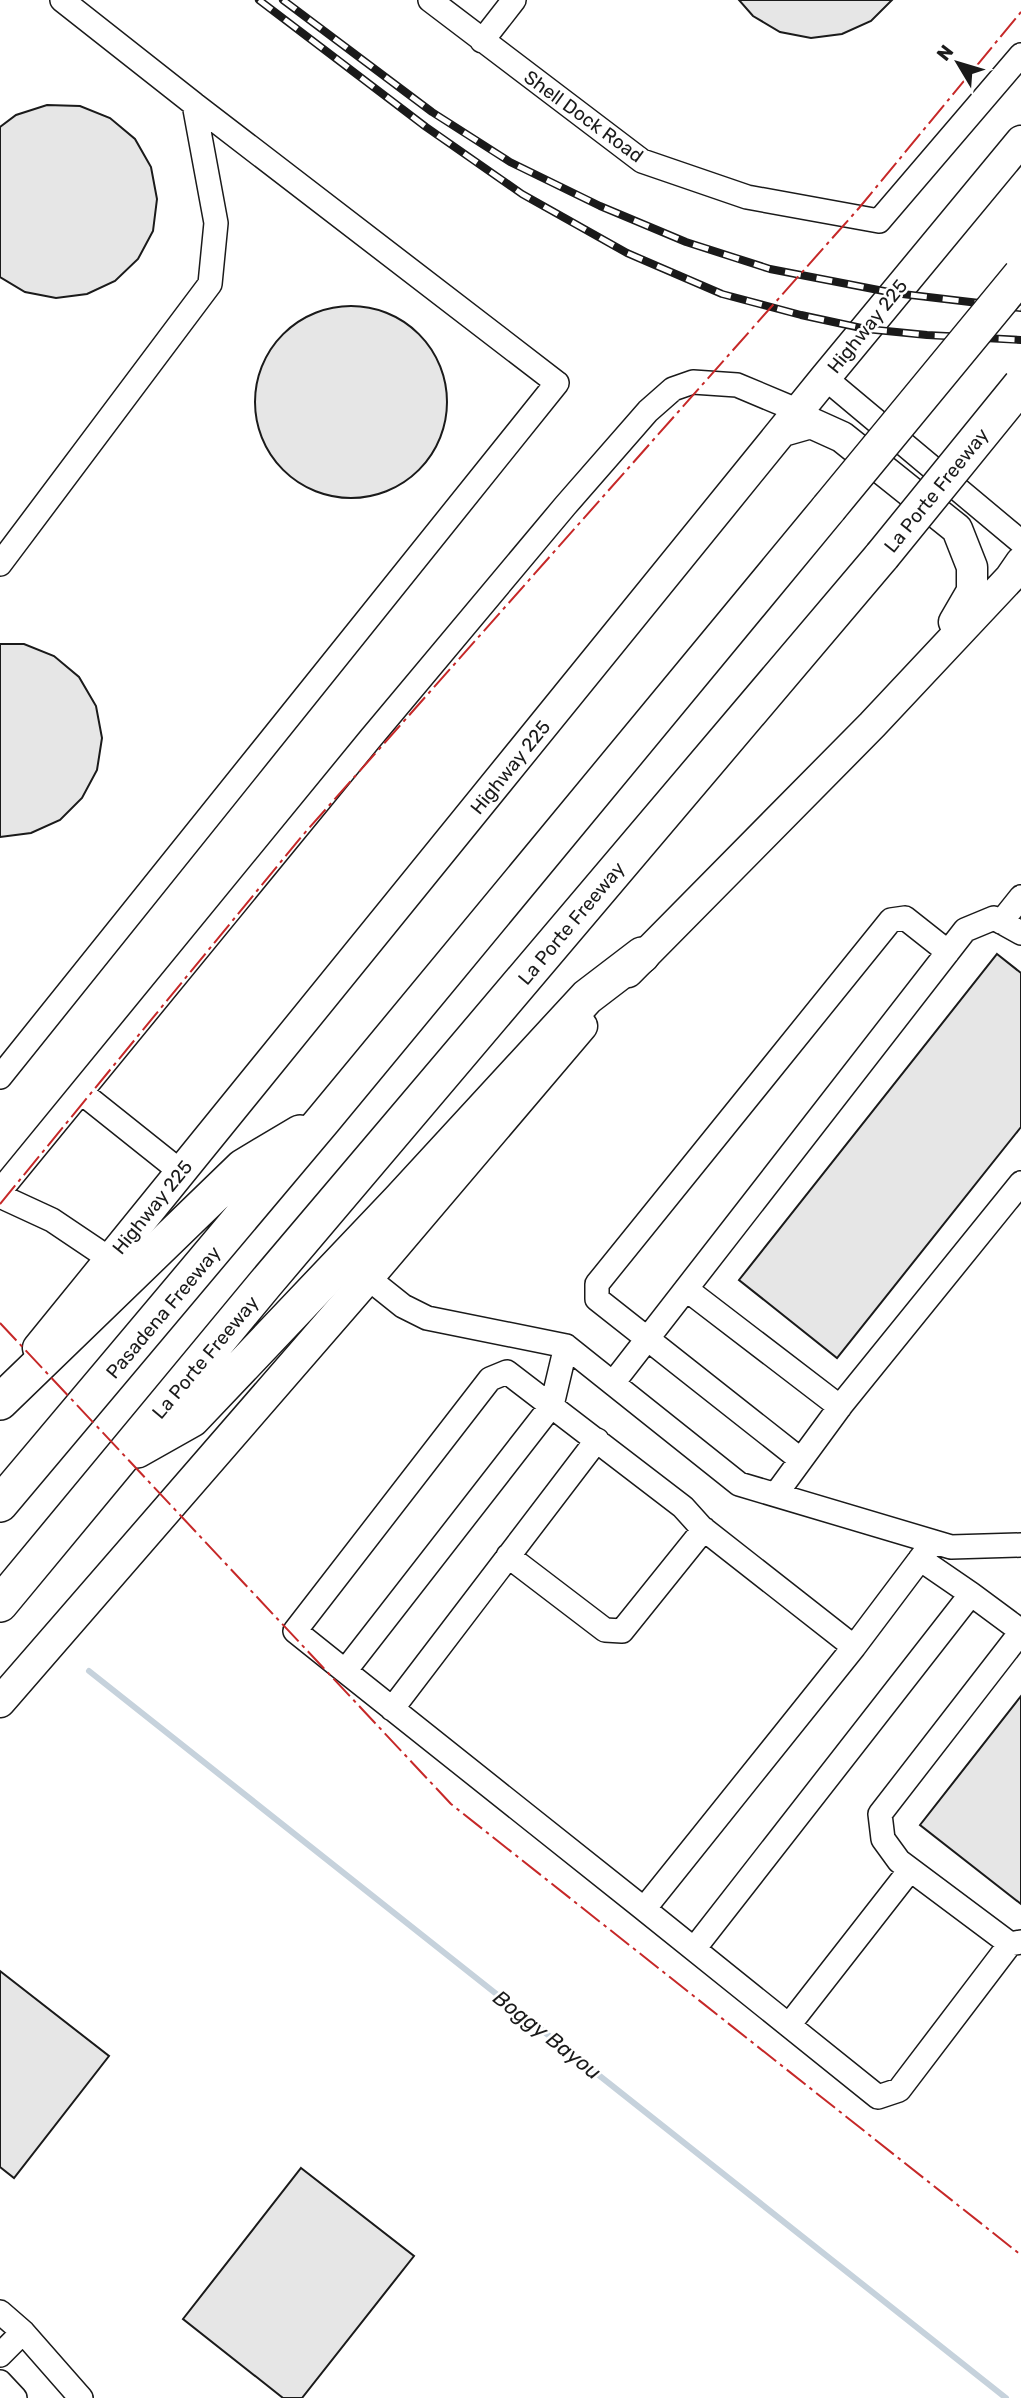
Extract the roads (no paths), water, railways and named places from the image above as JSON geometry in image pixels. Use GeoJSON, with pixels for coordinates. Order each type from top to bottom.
{"type":"FeatureCollection","features":[{"type":"Feature","properties":{"kind":"highway"},"geometry":{"type":"LineString","coordinates":[[0,1402],[243,1167],[324,1119],[1021,275]]}},
{"type":"Feature","properties":{"kind":"highway","name":"La Porte Freeway"},"geometry":{"type":"LineString","coordinates":[[119,1460],[882,556],[1021,385]]}},
{"type":"Feature","properties":{"kind":"highway"},"geometry":{"type":"LineString","coordinates":[[0,1604],[119,1460],[192,1419],[400,1200],[587,997],[642,955]]}},
{"type":"Feature","properties":{"kind":"highway","name":"Pasadena Freeway"},"geometry":{"type":"LineString","coordinates":[[0,1504],[324,1119]]}},
{"type":"Feature","properties":{"kind":"main road","name":"Highway 225"},"geometry":{"type":"LineString","coordinates":[[0,1394],[825,378],[1021,141]]}},
{"type":"Feature","properties":{"kind":"main road"},"geometry":{"type":"LineString","coordinates":[[791,421],[811,423],[842,437],[957,529],[972,567],[972,591],[932,662]]}},
{"type":"Feature","properties":{"kind":"main road"},"geometry":{"type":"LineString","coordinates":[[0,1702],[368,1278],[642,955],[872,726],[1010,578],[1021,562]]}},
{"type":"Feature","properties":{"kind":"street"},"geometry":{"type":"LineString","coordinates":[[0,1077],[557,383],[62,0]]}},
{"type":"Feature","properties":{"kind":"street","name":"Shell Dock Road"},"geometry":{"type":"LineString","coordinates":[[430,0],[642,161],[747,197],[879,221],[1021,55]]}},
{"type":"Feature","properties":{"kind":"street"},"geometry":{"type":"LineString","coordinates":[[482,41],[514,0]]}},
{"type":"Feature","properties":{"kind":"street"},"geometry":{"type":"LineString","coordinates":[[0,564],[211,284],[216,223],[194,104]]}},
{"type":"Feature","properties":{"kind":"street"},"geometry":{"type":"LineString","coordinates":[[825,378],[1021,542]]}},
{"type":"Feature","properties":{"kind":"street"},"geometry":{"type":"LineString","coordinates":[[110,1259],[52,1220],[0,1194],[379,729],[648,411],[673,389],[693,383],[737,385],[791,421]]}},
{"type":"Feature","properties":{"kind":"street"},"geometry":{"type":"LineString","coordinates":[[613,1383],[965,930],[994,918],[1011,927],[1021,897]]}},
{"type":"Feature","properties":{"kind":"street"},"geometry":{"type":"LineString","coordinates":[[801,1460],[597,1299],[597,1284],[891,920],[905,918],[948,952]]}},
{"type":"Feature","properties":{"kind":"street"},"geometry":{"type":"LineString","coordinates":[[82,1093],[181,1172]]}},
{"type":"Feature","properties":{"kind":"street"},"geometry":{"type":"LineString","coordinates":[[776,1494],[840,1407],[1021,1182]]}},
{"type":"Feature","properties":{"kind":"street"},"geometry":{"type":"LineString","coordinates":[[368,1278],[403,1306],[427,1318],[566,1346],[739,1483],[927,1550],[971,1594],[1021,1632],[880,1814],[883,1839],[899,1861],[1016,1943],[899,2090],[878,2098],[295,1631],[491,1379],[507,1372],[683,1507],[704,1529],[854,1647]]}},
{"type":"Feature","properties":{"kind":"street"},"geometry":{"type":"LineString","coordinates":[[686,1289],[840,1407]]}},
{"type":"Feature","properties":{"kind":"street"},"geometry":{"type":"LineString","coordinates":[[345,1671],[552,1405],[566,1346]]}},
{"type":"Feature","properties":{"kind":"street"},"geometry":{"type":"LineString","coordinates":[[393,1709],[597,1440]]}},
{"type":"Feature","properties":{"kind":"street"},"geometry":{"type":"LineString","coordinates":[[508,1556],[605,1630],[622,1630],[704,1529]]}},
{"type":"Feature","properties":{"kind":"street"},"geometry":{"type":"LineString","coordinates":[[644,1909],[854,1647],[927,1550],[1021,1545]]}},
{"type":"Feature","properties":{"kind":"street"},"geometry":{"type":"LineString","coordinates":[[694,1949],[971,1594]]}},
{"type":"Feature","properties":{"kind":"street"},"geometry":{"type":"LineString","coordinates":[[789,2025],[910,1870]]}},
{"type":"Feature","properties":{"kind":"street"},"geometry":{"type":"LineString","coordinates":[[0,2312],[23,2332],[81,2398]]}},
{"type":"Feature","properties":{"kind":"street"},"geometry":{"type":"LineString","coordinates":[[0,2355],[23,2332]]}},
{"type":"Feature","properties":{"kind":"street"},"geometry":{"type":"LineString","coordinates":[[0,2382],[15,2398]]}},
{"type":"Feature","properties":{"kind":"waterway","name":"Boggy Bayou"},"geometry":{"type":"LineString","coordinates":[[89,1671],[1006,2398]]}},
{"type":"Feature","properties":{"kind":"railway"},"geometry":{"type":"LineString","coordinates":[[259,0],[426,127],[522,194],[627,253],[722,294],[801,315],[866,329],[1021,340]]}},
{"type":"Feature","properties":{"kind":"railway"},"geometry":{"type":"LineString","coordinates":[[283,0],[432,112],[510,162],[600,206],[686,242],[770,269],[894,293],[1021,308]]}}]}
